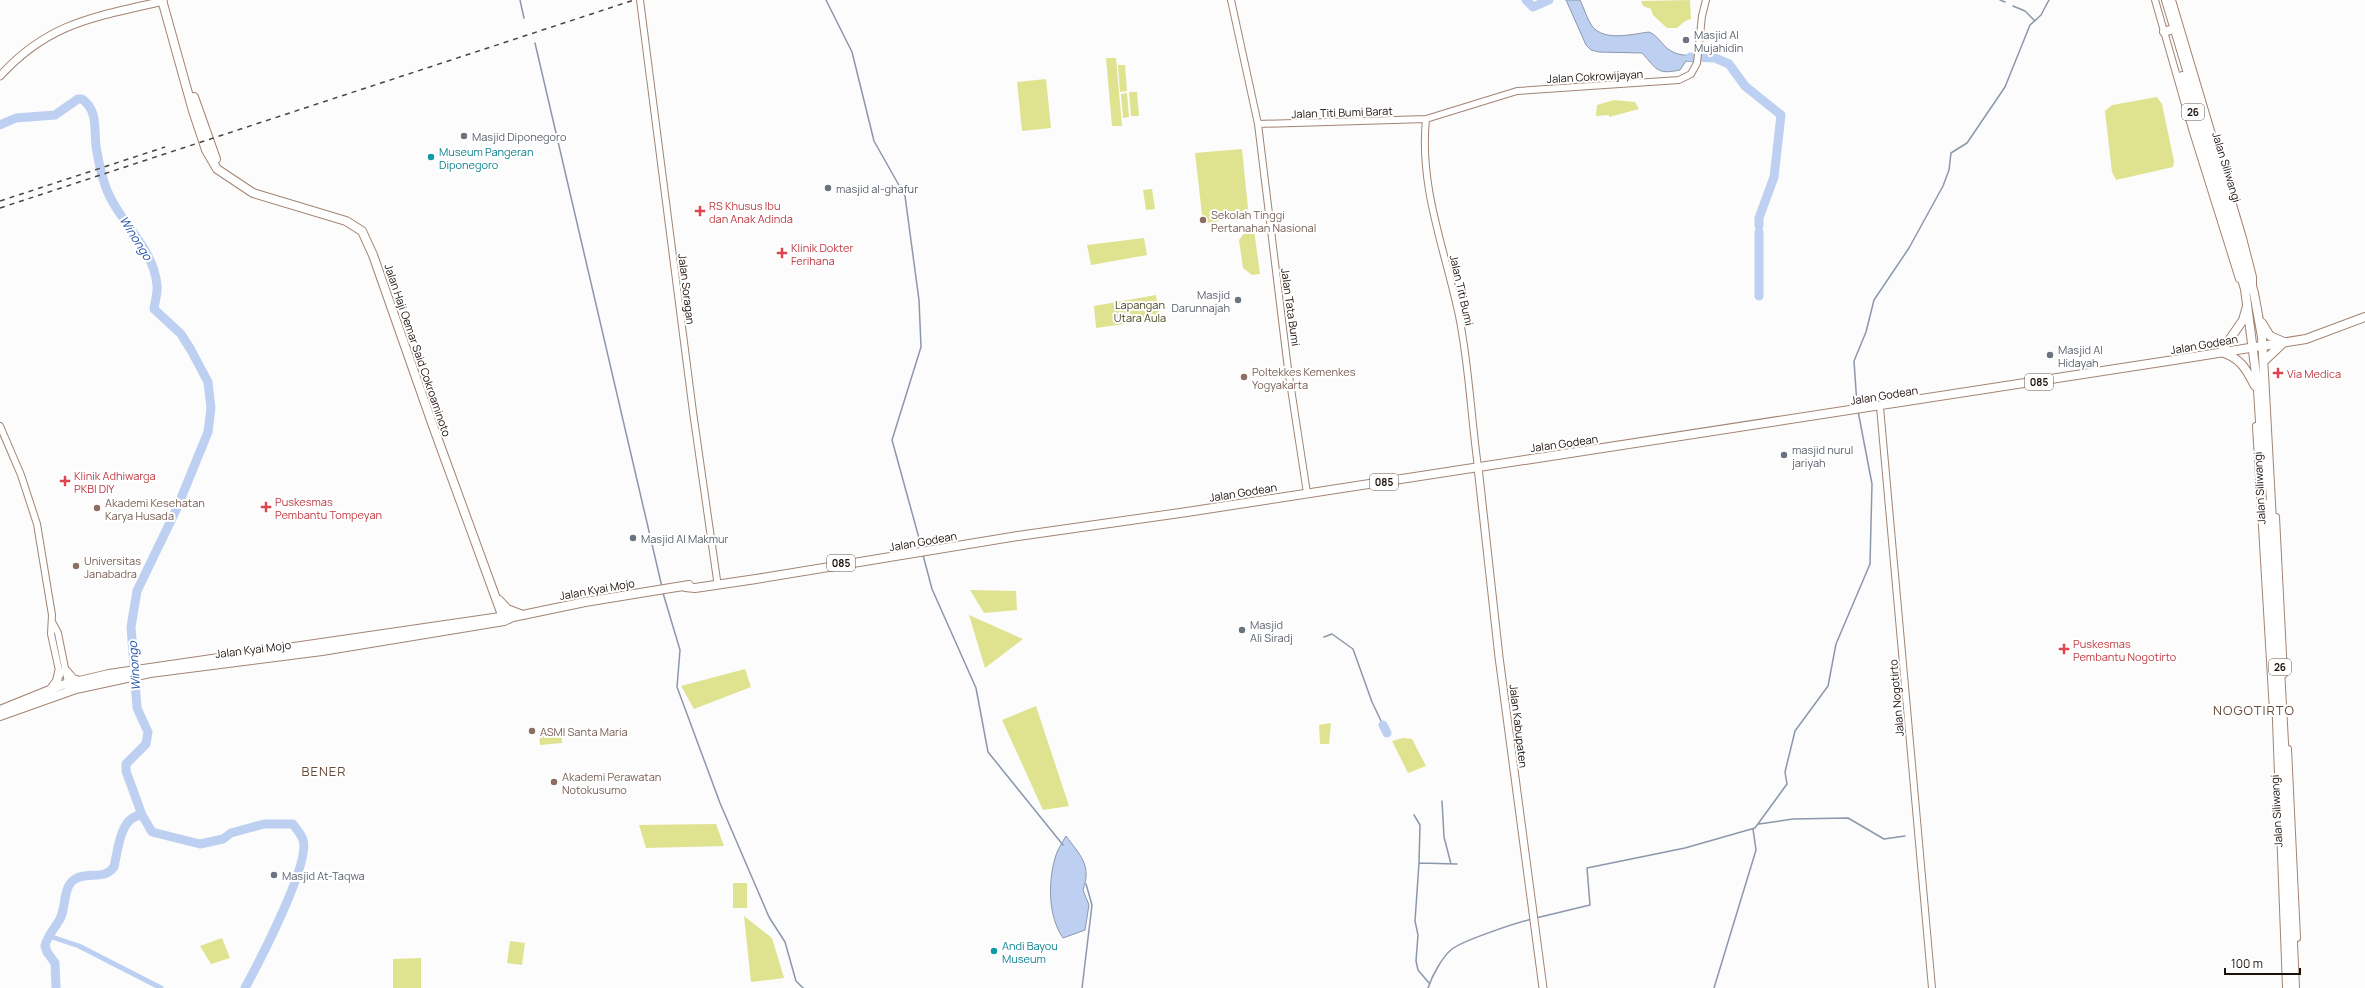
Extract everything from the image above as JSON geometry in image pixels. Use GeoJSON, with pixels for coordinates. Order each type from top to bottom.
{"type":"FeatureCollection","features":[{"type":"Feature","properties":{"kind":"main road","name":"Jalan Siliwangi"},"geometry":{"type":"LineString","coordinates":[[2161,0],[2167,31],[2260,319],[2264,361],[2263,412],[2282,762],[2294,897],[2294,988]]}},
{"type":"Feature","properties":{"kind":"main road","name":"Jalan Siliwangi"},"geometry":{"type":"LineString","coordinates":[[2166,0],[2197,95],[2229,223]]}},
{"type":"Feature","properties":{"kind":"main road","name":"Jalan Haji Oemar Said Cokroaminoto"},"geometry":{"type":"LineString","coordinates":[[163,1],[183,69],[213,152],[227,177],[243,188],[265,198],[338,218],[362,231],[373,255],[433,426],[495,595],[507,618]]}},
{"type":"Feature","properties":{"kind":"main road"},"geometry":{"type":"LineString","coordinates":[[0,76],[29,48],[60,29],[91,18],[163,1]]}},
{"type":"Feature","properties":{"kind":"main road","name":"Jalan Siliwangi"},"geometry":{"type":"LineString","coordinates":[[2249,288],[2248,303],[2258,390],[2263,412]]}},
{"type":"Feature","properties":{"kind":"main road"},"geometry":{"type":"LineString","coordinates":[[2248,303],[2243,320],[2222,352],[2233,355],[2244,364],[2258,390]]}},
{"type":"Feature","properties":{"kind":"main road","name":"Jalan Godean"},"geometry":{"type":"LineString","coordinates":[[685,586],[695,588],[1018,536],[1187,512],[1861,410],[2263,346],[2317,335],[2365,317]]}},
{"type":"Feature","properties":{"kind":"main road"},"geometry":{"type":"LineString","coordinates":[[2260,319],[2270,336],[2284,342],[2264,361]]}},
{"type":"Feature","properties":{"kind":"main road","name":"Jalan Kabupaten"},"geometry":{"type":"LineString","coordinates":[[1478,467],[1499,657],[1543,988]]}},
{"type":"Feature","properties":{"kind":"main road","name":"Jalan Godean"},"geometry":{"type":"LineString","coordinates":[[685,586],[755,575],[763,576]]}},
{"type":"Feature","properties":{"kind":"main road","name":"Jalan Kyai Mojo"},"geometry":{"type":"LineString","coordinates":[[150,670],[322,651],[661,589],[685,586]]}},
{"type":"Feature","properties":{"kind":"main road"},"geometry":{"type":"LineString","coordinates":[[495,595],[507,609],[517,614],[527,614]]}},
{"type":"Feature","properties":{"kind":"main road"},"geometry":{"type":"LineString","coordinates":[[482,619],[492,612],[495,595]]}},
{"type":"Feature","properties":{"kind":"main road","name":"Jalan Kyai Mojo"},"geometry":{"type":"LineString","coordinates":[[0,716],[80,681],[482,619],[507,618]]}},
{"type":"Feature","properties":{"kind":"main road"},"geometry":{"type":"LineString","coordinates":[[49,691],[56,684],[62,671],[70,677],[80,681]]}},
{"type":"Feature","properties":{"kind":"main road","name":"Jalan Kyai Mojo"},"geometry":{"type":"LineString","coordinates":[[0,710],[49,691],[109,677]]}},
{"type":"Feature","properties":{"kind":"main road","name":"Jalan Siliwangi"},"geometry":{"type":"LineString","coordinates":[[2282,762],[2286,988]]}},
{"type":"Feature","properties":{"kind":"street","name":"Jalan Soragan"},"geometry":{"type":"LineString","coordinates":[[640,0],[691,397],[717,580]]}},
{"type":"Feature","properties":{"kind":"street","name":"Jalan Tata Bumi"},"geometry":{"type":"LineString","coordinates":[[1231,0],[1258,124],[1288,369],[1307,493]]}},
{"type":"Feature","properties":{"kind":"street","name":"Jalan Cokrowijayan"},"geometry":{"type":"LineString","coordinates":[[1426,119],[1517,91],[1679,80],[1690,74],[1697,63],[1702,16],[1706,0]]}},
{"type":"Feature","properties":{"kind":"street"},"geometry":{"type":"LineString","coordinates":[[2156,0],[2167,31],[2225,240],[2239,281],[2249,288],[2253,277],[2197,95],[2172,0]]}},
{"type":"Feature","properties":{"kind":"street","name":"Jalan Titi Bumi Barat"},"geometry":{"type":"LineString","coordinates":[[1258,124],[1426,119]]}},
{"type":"Feature","properties":{"kind":"street","name":"Jalan Titi Bumi"},"geometry":{"type":"LineString","coordinates":[[1426,119],[1425,165],[1429,194],[1459,316],[1478,467]]}},
{"type":"Feature","properties":{"kind":"street","name":"Jalan Nogotirto"},"geometry":{"type":"LineString","coordinates":[[1880,407],[1932,988]]}},
{"type":"Feature","properties":{"kind":"street"},"geometry":{"type":"LineString","coordinates":[[2263,412],[2269,415],[2278,540],[2282,762],[2258,462],[2256,424],[2263,412]]}},
{"type":"Feature","properties":{"kind":"street"},"geometry":{"type":"LineString","coordinates":[[0,426],[27,493],[37,524],[52,622],[51,634],[66,688]]}},
{"type":"Feature","properties":{"kind":"street"},"geometry":{"type":"LineString","coordinates":[[2294,897],[2298,988]]}},
{"type":"Feature","properties":{"kind":"green space"},"geometry":{"type":"Polygon","coordinates":[[[1690,0],[1691,19],[1685,21],[1677,28],[1667,28],[1653,15],[1651,9],[1643,6],[1641,1],[1690,0]]]}},
{"type":"Feature","properties":{"kind":"green space"},"geometry":{"type":"Polygon","coordinates":[[[1106,58],[1116,58],[1122,126],[1112,126],[1106,58]]]}},
{"type":"Feature","properties":{"kind":"green space"},"geometry":{"type":"Polygon","coordinates":[[[1118,65],[1125,65],[1127,91],[1120,92],[1118,65]]]}},
{"type":"Feature","properties":{"kind":"green space"},"geometry":{"type":"Polygon","coordinates":[[[1046,79],[1051,128],[1022,131],[1017,82],[1046,79]]]}},
{"type":"Feature","properties":{"kind":"green space"},"geometry":{"type":"Polygon","coordinates":[[[1129,92],[1137,92],[1139,116],[1131,116],[1129,92]]]}},
{"type":"Feature","properties":{"kind":"green space"},"geometry":{"type":"Polygon","coordinates":[[[1127,93],[1129,117],[1123,118],[1121,94],[1127,93]]]}},
{"type":"Feature","properties":{"kind":"green space"},"geometry":{"type":"Polygon","coordinates":[[[2157,97],[2162,104],[2174,161],[2173,167],[2116,180],[2112,172],[2105,111],[2112,105],[2157,97]]]}},
{"type":"Feature","properties":{"kind":"green space"},"geometry":{"type":"Polygon","coordinates":[[[1614,100],[1635,102],[1639,109],[1609,117],[1609,115],[1596,116],[1597,105],[1614,100]]]}},
{"type":"Feature","properties":{"kind":"green space"},"geometry":{"type":"Polygon","coordinates":[[[1242,149],[1249,218],[1203,223],[1195,153],[1242,149]]]}},
{"type":"Feature","properties":{"kind":"green space"},"geometry":{"type":"Polygon","coordinates":[[[1152,189],[1155,209],[1146,210],[1143,190],[1152,189]]]}},
{"type":"Feature","properties":{"kind":"green space"},"geometry":{"type":"Polygon","coordinates":[[[1254,230],[1260,274],[1252,275],[1243,268],[1239,240],[1245,232],[1254,230]]]}},
{"type":"Feature","properties":{"kind":"green space"},"geometry":{"type":"Polygon","coordinates":[[[1144,238],[1147,255],[1091,265],[1087,245],[1144,238]]]}},
{"type":"Feature","properties":{"kind":"green space","name":"Lapangan Utara Aula"},"geometry":{"type":"Polygon","coordinates":[[[1156,295],[1160,319],[1096,328],[1094,306],[1156,295]]]}},
{"type":"Feature","properties":{"kind":"green space"},"geometry":{"type":"Polygon","coordinates":[[[970,590],[1016,591],[1017,610],[984,613],[970,590]]]}},
{"type":"Feature","properties":{"kind":"green space"},"geometry":{"type":"Polygon","coordinates":[[[969,615],[1023,639],[985,668],[969,615]]]}},
{"type":"Feature","properties":{"kind":"green space"},"geometry":{"type":"Polygon","coordinates":[[[745,669],[751,687],[694,709],[681,686],[745,669]]]}},
{"type":"Feature","properties":{"kind":"green space"},"geometry":{"type":"Polygon","coordinates":[[[1036,706],[1069,806],[1043,810],[1002,720],[1036,706]]]}},
{"type":"Feature","properties":{"kind":"green space"},"geometry":{"type":"Polygon","coordinates":[[[1331,723],[1329,744],[1320,744],[1319,725],[1331,723]]]}},
{"type":"Feature","properties":{"kind":"green space"},"geometry":{"type":"Polygon","coordinates":[[[561,729],[562,743],[540,745],[539,731],[561,729]]]}},
{"type":"Feature","properties":{"kind":"green space"},"geometry":{"type":"Polygon","coordinates":[[[1403,738],[1412,739],[1426,766],[1408,773],[1392,741],[1403,738]]]}},
{"type":"Feature","properties":{"kind":"green space"},"geometry":{"type":"Polygon","coordinates":[[[716,824],[724,846],[646,848],[639,825],[716,824]]]}},
{"type":"Feature","properties":{"kind":"green space"},"geometry":{"type":"Polygon","coordinates":[[[733,883],[747,883],[747,908],[733,908],[733,883]]]}},
{"type":"Feature","properties":{"kind":"green space"},"geometry":{"type":"Polygon","coordinates":[[[744,916],[772,938],[784,978],[751,982],[744,916]]]}},
{"type":"Feature","properties":{"kind":"green space"},"geometry":{"type":"Polygon","coordinates":[[[222,938],[230,958],[211,964],[200,946],[222,938]]]}},
{"type":"Feature","properties":{"kind":"green space"},"geometry":{"type":"Polygon","coordinates":[[[510,941],[525,943],[522,965],[507,963],[510,941]]]}},
{"type":"Feature","properties":{"kind":"green space"},"geometry":{"type":"Polygon","coordinates":[[[421,958],[421,988],[393,988],[393,959],[421,958]]]}},
{"type":"Feature","properties":{"kind":"water"},"geometry":{"type":"Polygon","coordinates":[[[1566,0],[1580,0],[1592,26],[1597,31],[1604,34],[1619,36],[1649,32],[1674,53],[1699,57],[1694,62],[1686,61],[1680,70],[1666,72],[1654,67],[1642,53],[1599,52],[1591,50],[1586,45],[1566,0]]]}},
{"type":"Feature","properties":{"kind":"water"},"geometry":{"type":"Polygon","coordinates":[[[1066,836],[1080,855],[1085,867],[1086,874],[1083,890],[1089,905],[1085,930],[1063,938],[1054,920],[1050,888],[1055,858],[1058,849],[1066,836]]]}},
{"type":"Feature","properties":{"kind":"waterway"},"geometry":{"type":"LineString","coordinates":[[520,0],[524,18]]}},
{"type":"Feature","properties":{"kind":"waterway"},"geometry":{"type":"LineString","coordinates":[[826,0],[852,52],[874,141],[905,196],[919,300],[921,347],[892,440],[922,549]]}},
{"type":"Feature","properties":{"kind":"waterway"},"geometry":{"type":"LineString","coordinates":[[1526,0],[1533,7],[1549,0]]}},
{"type":"Feature","properties":{"kind":"waterway"},"geometry":{"type":"LineString","coordinates":[[2000,0],[2005,2]]}},
{"type":"Feature","properties":{"kind":"waterway"},"geometry":{"type":"LineString","coordinates":[[1857,405],[1854,361],[1866,332],[1874,300],[1909,248],[1943,186],[1949,170],[1951,153],[1967,143],[2005,87],[2030,25],[2041,15],[2049,0]]}},
{"type":"Feature","properties":{"kind":"waterway"},"geometry":{"type":"LineString","coordinates":[[2013,6],[2025,11],[2035,21]]}},
{"type":"Feature","properties":{"kind":"waterway"},"geometry":{"type":"LineString","coordinates":[[535,43],[662,587]]}},
{"type":"Feature","properties":{"kind":"waterway"},"geometry":{"type":"LineString","coordinates":[[1690,57],[1715,58],[1729,64],[1745,86],[1781,115],[1774,177],[1759,218],[1759,226]]}},
{"type":"Feature","properties":{"kind":"waterway","name":"Winongo"},"geometry":{"type":"LineString","coordinates":[[0,125],[16,118],[55,115],[78,99],[82,99],[87,103],[93,114],[96,146],[105,185],[118,210],[142,245],[154,271],[157,288],[154,309],[181,334],[208,382],[211,408],[208,432],[177,508],[137,591],[131,627],[137,708],[148,732],[146,744],[126,764],[126,771],[142,815],[152,832],[200,844],[223,839],[231,833],[264,824],[293,824],[301,836],[303,840],[303,852],[292,891],[261,958],[245,988]]}},
{"type":"Feature","properties":{"kind":"waterway"},"geometry":{"type":"LineString","coordinates":[[1759,232],[1759,296]]}},
{"type":"Feature","properties":{"kind":"waterway"},"geometry":{"type":"LineString","coordinates":[[1536,918],[1590,905],[1587,868],[1685,848],[1755,828],[1787,784],[1785,772],[1795,731],[1828,686],[1836,644],[1870,564],[1872,484],[1858,411]]}},
{"type":"Feature","properties":{"kind":"waterway"},"geometry":{"type":"LineString","coordinates":[[923,555],[932,589],[976,688],[988,752],[1063,845]]}},
{"type":"Feature","properties":{"kind":"waterway"},"geometry":{"type":"LineString","coordinates":[[663,593],[680,650],[677,687],[720,803],[769,917],[785,942],[796,981],[803,988]]}},
{"type":"Feature","properties":{"kind":"waterway"},"geometry":{"type":"LineString","coordinates":[[1324,637],[1332,634],[1353,649],[1372,702],[1383,725]]}},
{"type":"Feature","properties":{"kind":"waterway"},"geometry":{"type":"LineString","coordinates":[[1383,725],[1387,733]]}},
{"type":"Feature","properties":{"kind":"waterway"},"geometry":{"type":"LineString","coordinates":[[1442,801],[1444,837],[1451,864]]}},
{"type":"Feature","properties":{"kind":"waterway"},"geometry":{"type":"LineString","coordinates":[[56,988],[55,963],[47,952],[45,946],[49,935],[62,914],[69,885],[72,881],[82,876],[102,875],[110,871],[114,867],[121,835],[125,827],[129,821],[142,815]]}},
{"type":"Feature","properties":{"kind":"waterway"},"geometry":{"type":"LineString","coordinates":[[1414,815],[1420,825],[1419,863]]}},
{"type":"Feature","properties":{"kind":"waterway"},"geometry":{"type":"LineString","coordinates":[[1759,824],[1793,819],[1848,818],[1884,839],[1905,836]]}},
{"type":"Feature","properties":{"kind":"waterway"},"geometry":{"type":"LineString","coordinates":[[1714,988],[1756,850],[1753,829]]}},
{"type":"Feature","properties":{"kind":"waterway"},"geometry":{"type":"LineString","coordinates":[[1429,983],[1418,970],[1416,961],[1418,935],[1415,921],[1419,863],[1457,864]]}},
{"type":"Feature","properties":{"kind":"waterway"},"geometry":{"type":"LineString","coordinates":[[1082,988],[1092,905],[1086,884]]}},
{"type":"Feature","properties":{"kind":"waterway"},"geometry":{"type":"LineString","coordinates":[[1428,988],[1438,967],[1448,952],[1458,945],[1532,919]]}},
{"type":"Feature","properties":{"kind":"waterway"},"geometry":{"type":"LineString","coordinates":[[49,936],[79,946],[161,988]]}},
{"type":"Feature","properties":{"kind":"railway"},"geometry":{"type":"LineString","coordinates":[[0,208],[634,0]]}},
{"type":"Feature","properties":{"kind":"railway"},"geometry":{"type":"LineString","coordinates":[[0,201],[165,147]]}},
{"type":"Feature","properties":{"kind":"place","name":"Masjid Al Mujahidin"},"geometry":{"type":"Point","coordinates":[1686,40]}},
{"type":"Feature","properties":{"kind":"place","name":"Masjid Diponegoro"},"geometry":{"type":"Point","coordinates":[464,136]}},
{"type":"Feature","properties":{"kind":"place","name":"Museum Pangeran Diponegoro"},"geometry":{"type":"Point","coordinates":[431,157]}},
{"type":"Feature","properties":{"kind":"place","name":"masjid al-ghafur"},"geometry":{"type":"Point","coordinates":[828,188]}},
{"type":"Feature","properties":{"kind":"place","name":"RS Khusus Ibu dan Anak Adinda"},"geometry":{"type":"Point","coordinates":[700,211]}},
{"type":"Feature","properties":{"kind":"place","name":"Sekolah Tinggi Pertanahan Nasional"},"geometry":{"type":"Point","coordinates":[1203,220]}},
{"type":"Feature","properties":{"kind":"place","name":"Klinik Dokter Ferihana"},"geometry":{"type":"Point","coordinates":[782,253]}},
{"type":"Feature","properties":{"kind":"place","name":"Masjid Darunnajah"},"geometry":{"type":"Point","coordinates":[1238,300]}},
{"type":"Feature","properties":{"kind":"place","name":"Masjid Al Hidayah"},"geometry":{"type":"Point","coordinates":[2050,355]}},
{"type":"Feature","properties":{"kind":"place","name":"Via Medica"},"geometry":{"type":"Point","coordinates":[2278,373]}},
{"type":"Feature","properties":{"kind":"place","name":"Poltekkes Kemenkes Yogyakarta"},"geometry":{"type":"Point","coordinates":[1244,377]}},
{"type":"Feature","properties":{"kind":"place","name":"masjid nurul jariyah"},"geometry":{"type":"Point","coordinates":[1784,455]}},
{"type":"Feature","properties":{"kind":"place","name":"Klinik Adhiwarga PKBI DIY"},"geometry":{"type":"Point","coordinates":[65,481]}},
{"type":"Feature","properties":{"kind":"place","name":"Puskesmas Pembantu Tompeyan"},"geometry":{"type":"Point","coordinates":[266,507]}},
{"type":"Feature","properties":{"kind":"place","name":"Akademi Kesehatan Karya Husada"},"geometry":{"type":"Point","coordinates":[97,508]}},
{"type":"Feature","properties":{"kind":"place","name":"Masjid Al Makmur"},"geometry":{"type":"Point","coordinates":[633,538]}},
{"type":"Feature","properties":{"kind":"place","name":"Universitas Janabadra"},"geometry":{"type":"Point","coordinates":[76,566]}},
{"type":"Feature","properties":{"kind":"place","name":"Masjid Ali Siradj"},"geometry":{"type":"Point","coordinates":[1242,630]}},
{"type":"Feature","properties":{"kind":"place","name":"Puskesmas Pembantu Nogotirto"},"geometry":{"type":"Point","coordinates":[2064,649]}},
{"type":"Feature","properties":{"kind":"place","name":"ASMI Santa Maria"},"geometry":{"type":"Point","coordinates":[532,731]}},
{"type":"Feature","properties":{"kind":"place","name":"Akademi Perawatan Notokusumo"},"geometry":{"type":"Point","coordinates":[554,782]}},
{"type":"Feature","properties":{"kind":"place","name":"Masjid At-Taqwa"},"geometry":{"type":"Point","coordinates":[274,875]}},
{"type":"Feature","properties":{"kind":"place","name":"Andi Bayou Museum"},"geometry":{"type":"Point","coordinates":[994,951]}},
{"type":"Feature","properties":{"kind":"district","name":"NOGOTIRTO"},"geometry":{"type":"Point","coordinates":[2254,710]}},
{"type":"Feature","properties":{"kind":"district","name":"BENER"},"geometry":{"type":"Point","coordinates":[324,771]}}]}
